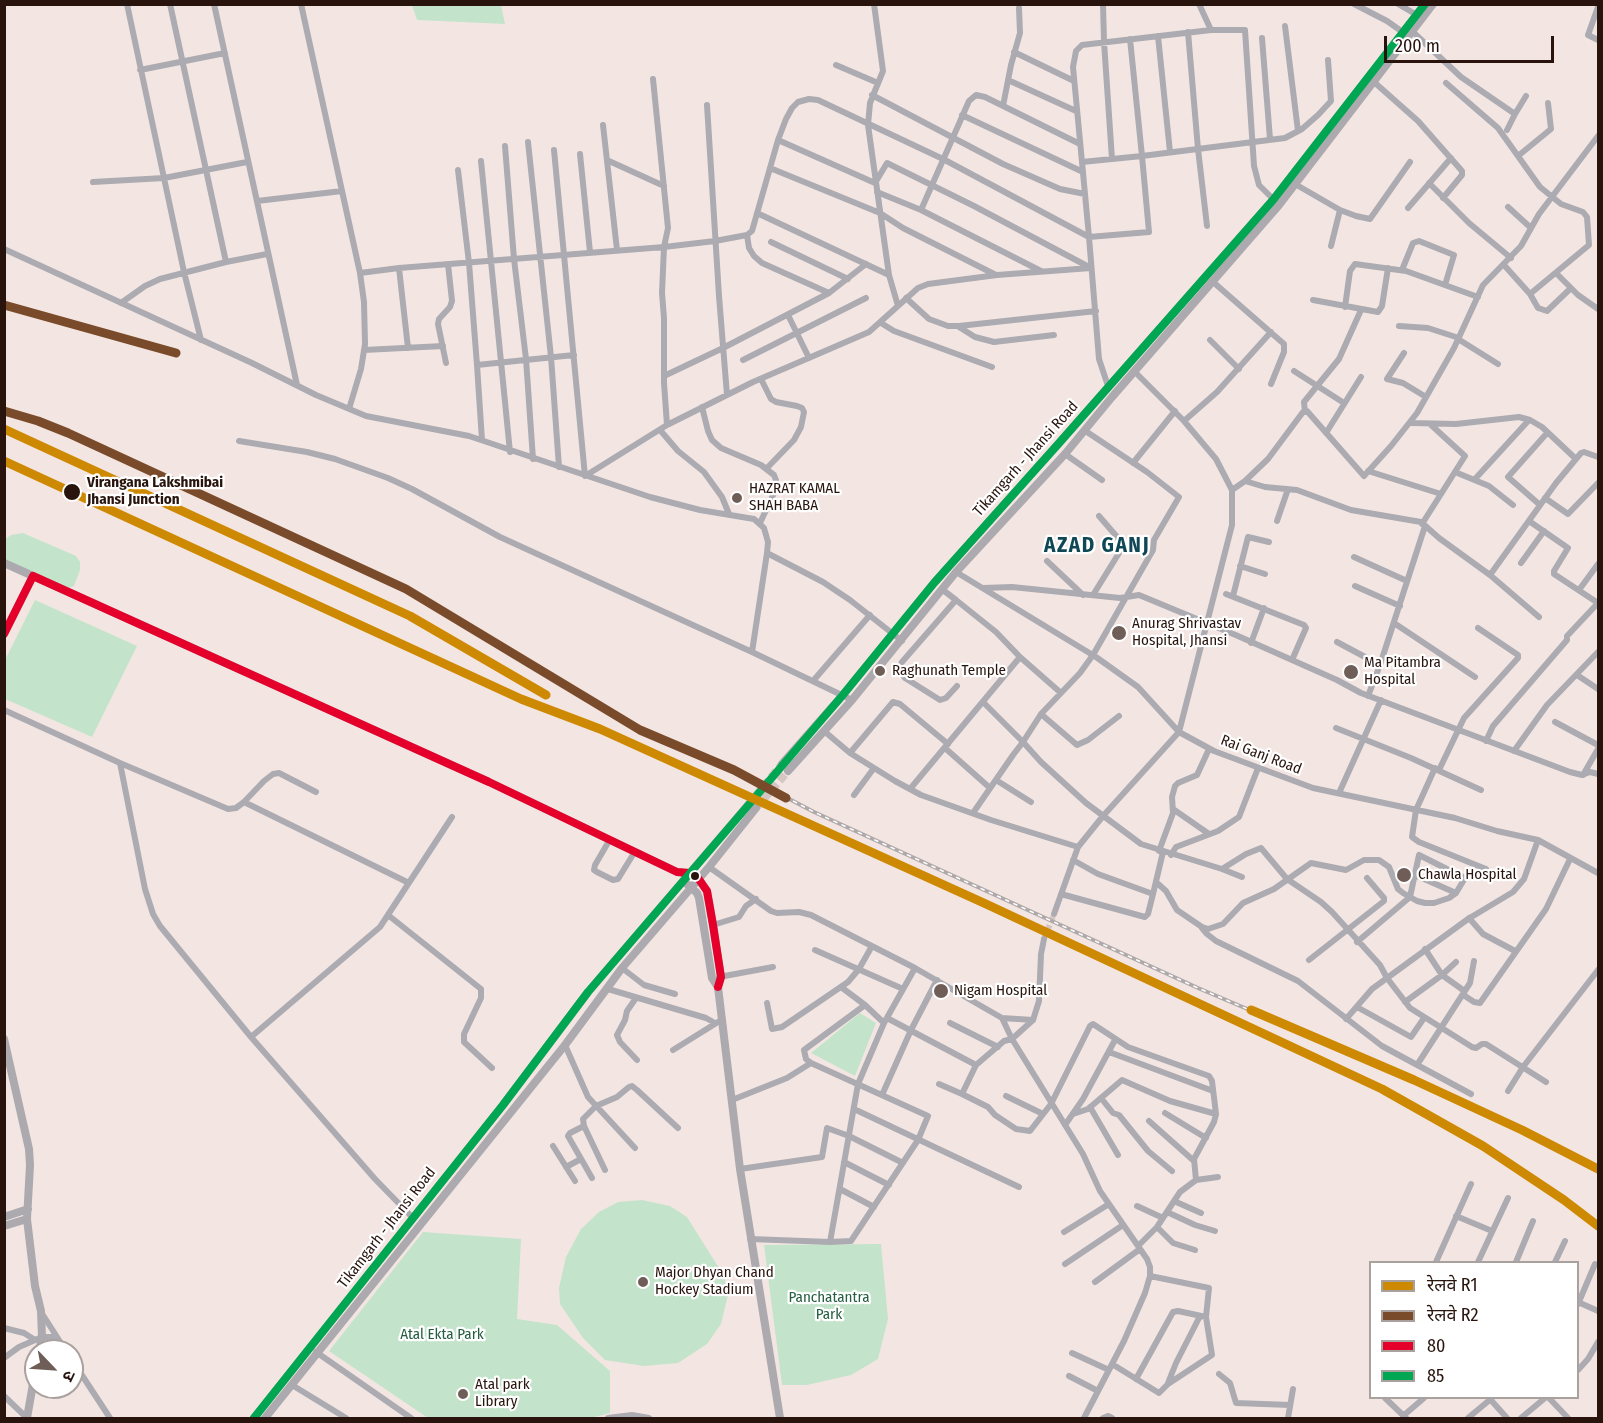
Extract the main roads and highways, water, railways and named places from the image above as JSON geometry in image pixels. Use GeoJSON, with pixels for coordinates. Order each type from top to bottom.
{"type":"FeatureCollection","features":[{"type":"Feature","properties":{"kind":"tunnel"},"geometry":{"type":"LineString","coordinates":[[748,805],[782,764]]}},
{"type":"Feature","properties":{"kind":"tunnel"},"geometry":{"type":"LineString","coordinates":[[756,808],[788,771]]}},
{"type":"Feature","properties":{"kind":"tunnel"},"geometry":{"type":"LineString","coordinates":[[1044,939],[1054,914]]}},
{"type":"Feature","properties":{"kind":"railway"},"geometry":{"type":"LineString","coordinates":[[4,305],[176,353]]}},
{"type":"Feature","properties":{"kind":"railway"},"geometry":{"type":"LineString","coordinates":[[4,411],[68,433],[406,589],[625,722],[660,740],[734,770],[814,812],[1198,988],[1414,1080],[1522,1130],[1598,1169]]}},
{"type":"Feature","properties":{"kind":"railway"},"geometry":{"type":"LineString","coordinates":[[4,461],[521,699]]}},
{"type":"Feature","properties":{"kind":"railway"},"geometry":{"type":"LineString","coordinates":[[686,769],[986,904],[1382,1089],[1483,1146],[1564,1200],[1598,1226]]}},
{"type":"Feature","properties":{"kind":"rail line","name":"R2"},"geometry":{"type":"LineString","coordinates":[[4,305],[176,353]]}},
{"type":"Feature","properties":{"kind":"rail line","name":"R2"},"geometry":{"type":"LineString","coordinates":[[4,411],[68,433],[406,589],[640,730],[734,770],[786,798]]}},
{"type":"Feature","properties":{"kind":"rail line","name":"R1"},"geometry":{"type":"LineString","coordinates":[[4,429],[410,616],[546,695]]}},
{"type":"Feature","properties":{"kind":"rail line","name":"R1"},"geometry":{"type":"LineString","coordinates":[[4,461],[521,699],[600,729],[986,904],[1382,1089],[1483,1146],[1564,1200],[1598,1226]]}},
{"type":"Feature","properties":{"kind":"rail line","name":"R1"},"geometry":{"type":"LineString","coordinates":[[1251,1010],[1414,1080],[1522,1130],[1598,1169]]}},
{"type":"Feature","properties":{"kind":"place","name":"Virangana Lakshmibai Jhansi Junction"},"geometry":{"type":"Point","coordinates":[72,492]}},
{"type":"Feature","properties":{"kind":"place","name":"HAZRAT KAMAL SHAH BABA"},"geometry":{"type":"Point","coordinates":[737,498]}},
{"type":"Feature","properties":{"kind":"place","name":"Anurag Shrivastav Hospital, Jhansi"},"geometry":{"type":"Point","coordinates":[1119,633]}},
{"type":"Feature","properties":{"kind":"place","name":"Raghunath Temple"},"geometry":{"type":"Point","coordinates":[880,671]}},
{"type":"Feature","properties":{"kind":"place","name":"Ma Pitambra Hospital"},"geometry":{"type":"Point","coordinates":[1351,672]}},
{"type":"Feature","properties":{"kind":"place","name":"Chawla Hospital"},"geometry":{"type":"Point","coordinates":[1404,875]}},
{"type":"Feature","properties":{"kind":"place","name":"Nigam Hospital"},"geometry":{"type":"Point","coordinates":[941,991]}},
{"type":"Feature","properties":{"kind":"place","name":"Major Dhyan Chand Hockey Stadium"},"geometry":{"type":"Point","coordinates":[643,1282]}},
{"type":"Feature","properties":{"kind":"place","name":"Atal park Library"},"geometry":{"type":"Point","coordinates":[463,1394]}},
{"type":"Feature","properties":{"kind":"district","name":"AZAD GANJ"},"geometry":{"type":"Point","coordinates":[1097,546]}},
{"type":"Feature","properties":{"kind":"park label","name":"Panchatantra Park"},"geometry":{"type":"Point","coordinates":[829,1306]}},
{"type":"Feature","properties":{"kind":"park label","name":"Atal Ekta Park"},"geometry":{"type":"Point","coordinates":[442,1335]}}]}
